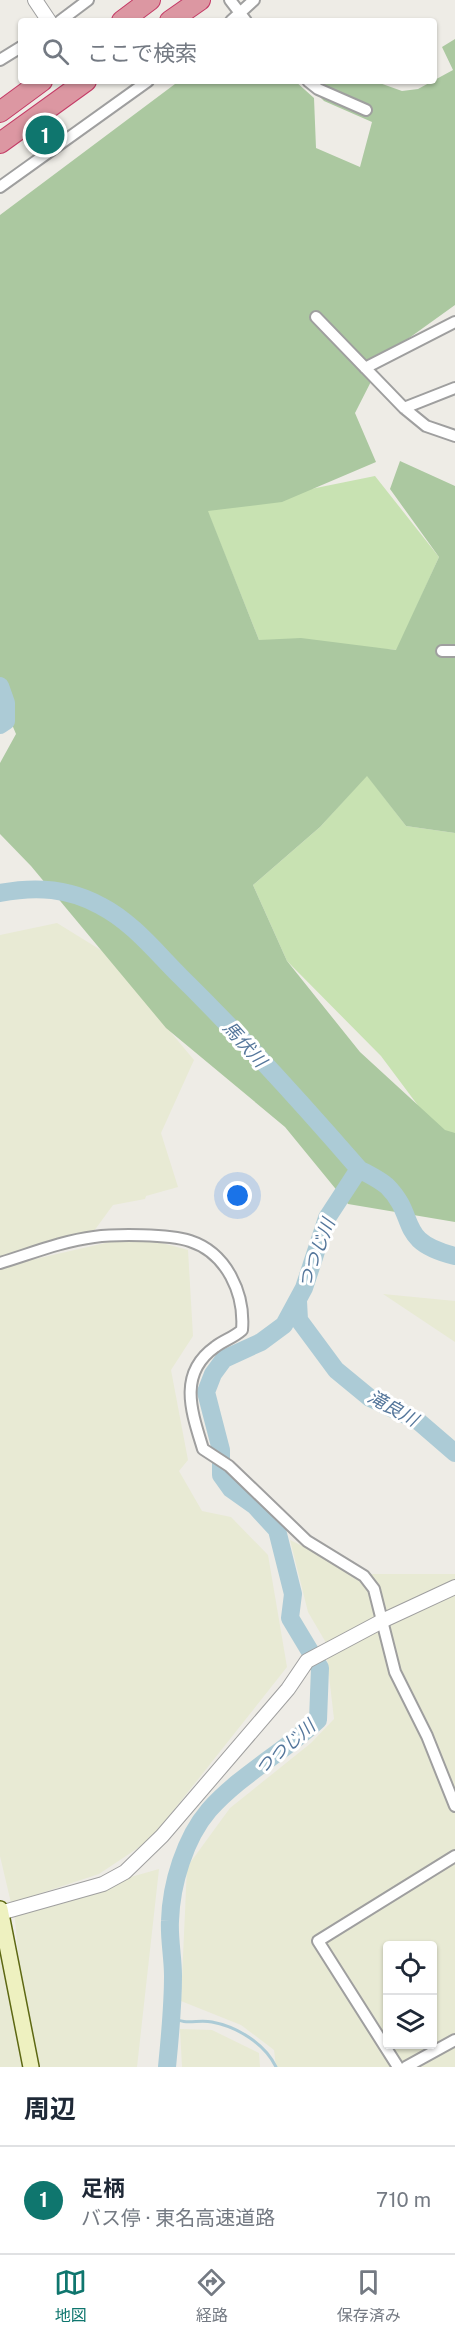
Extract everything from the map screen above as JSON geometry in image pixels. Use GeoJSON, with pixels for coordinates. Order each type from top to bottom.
{"type":"FeatureCollection","features":[{"type":"Feature","properties":{"kind":"highway"},"geometry":{"type":"LineString","coordinates":[[126,18],[150,0]]}},
{"type":"Feature","properties":{"kind":"highway"},"geometry":{"type":"LineString","coordinates":[[174,18],[200,0]]}},
{"type":"Feature","properties":{"kind":"highway"},"geometry":{"type":"LineString","coordinates":[[0,112],[38,84]]}},
{"type":"Feature","properties":{"kind":"highway"},"geometry":{"type":"LineString","coordinates":[[0,143],[82,84]]}},
{"type":"Feature","properties":{"kind":"main road"},"geometry":{"type":"LineString","coordinates":[[0,1912],[31,2067]]}},
{"type":"Feature","properties":{"kind":"street"},"geometry":{"type":"LineString","coordinates":[[35,0],[47,18]]}},
{"type":"Feature","properties":{"kind":"street"},"geometry":{"type":"LineString","coordinates":[[64,18],[88,0]]}},
{"type":"Feature","properties":{"kind":"street"},"geometry":{"type":"LineString","coordinates":[[237,13],[254,0]]}},
{"type":"Feature","properties":{"kind":"street"},"geometry":{"type":"LineString","coordinates":[[0,60],[18,49]]}},
{"type":"Feature","properties":{"kind":"street"},"geometry":{"type":"LineString","coordinates":[[0,187],[144,84]]}},
{"type":"Feature","properties":{"kind":"street"},"geometry":{"type":"LineString","coordinates":[[312,84],[318,89],[366,110]]}},
{"type":"Feature","properties":{"kind":"street"},"geometry":{"type":"LineString","coordinates":[[316,317],[404,408],[426,426],[455,436]]}},
{"type":"Feature","properties":{"kind":"street"},"geometry":{"type":"LineString","coordinates":[[365,368],[455,322]]}},
{"type":"Feature","properties":{"kind":"street"},"geometry":{"type":"LineString","coordinates":[[404,408],[455,388]]}},
{"type":"Feature","properties":{"kind":"street"},"geometry":{"type":"LineString","coordinates":[[442,651],[455,651]]}},
{"type":"Feature","properties":{"kind":"street"},"geometry":{"type":"LineString","coordinates":[[0,1263],[92,1237],[125,1235],[189,1240],[202,1247],[226,1268],[236,1281],[243,1314],[242,1330],[203,1357],[193,1372],[189,1402],[203,1449],[229,1466],[308,1541],[364,1576],[374,1589],[384,1620],[395,1672],[427,1736],[455,1806]]}},
{"type":"Feature","properties":{"kind":"street"},"geometry":{"type":"LineString","coordinates":[[0,1912],[103,1884],[134,1864],[162,1836],[288,1689],[307,1661],[384,1620],[455,1587]]}},
{"type":"Feature","properties":{"kind":"street"},"geometry":{"type":"LineString","coordinates":[[398,2067],[318,1941],[455,1856]]}},
{"type":"Feature","properties":{"kind":"street"},"geometry":{"type":"LineString","coordinates":[[406,2067],[455,2040]]}},
{"type":"Feature","properties":{"kind":"green space"},"geometry":{"type":"Polygon","coordinates":[[[455,39],[455,305],[384,356],[355,413],[376,462],[282,502],[208,511],[259,640],[301,638],[396,650],[439,557],[390,489],[400,461],[455,486],[455,833],[406,826],[367,776],[320,827],[253,885],[287,961],[360,1052],[445,1130],[455,1133],[455,1222],[348,1204],[285,1127],[166,1028],[31,866],[0,834],[0,763],[16,734],[0,696],[0,215],[175,84],[298,84],[314,98],[316,148],[360,167],[372,122],[324,101],[307,84],[382,84],[402,91],[418,89],[427,84],[437,84],[437,79],[453,70],[442,47],[455,39]]]}},
{"type":"Feature","properties":{"kind":"green space"},"geometry":{"type":"Polygon","coordinates":[[[375,476],[439,557],[397,650],[259,640],[207,510],[375,476]]]}},
{"type":"Feature","properties":{"kind":"green space"},"geometry":{"type":"Polygon","coordinates":[[[367,775],[406,826],[455,833],[455,1147],[449,1147],[381,1056],[287,961],[253,885],[320,827],[367,775]]]}},
{"type":"Feature","properties":{"kind":"green space"},"geometry":{"type":"Polygon","coordinates":[[[57,923],[104,952],[194,1060],[161,1133],[178,1187],[146,1196],[145,1199],[113,1205],[94,1231],[0,1258],[0,935],[57,923]]]}},
{"type":"Feature","properties":{"kind":"green space"},"geometry":{"type":"Polygon","coordinates":[[[136,1236],[188,1250],[193,1336],[171,1370],[188,1460],[179,1471],[202,1511],[231,1517],[268,1555],[287,1667],[150,1840],[99,1874],[11,1903],[0,1856],[0,1267],[136,1236]]]}},
{"type":"Feature","properties":{"kind":"green space"},"geometry":{"type":"Polygon","coordinates":[[[383,1294],[455,1301],[455,1342],[383,1294]]]}},
{"type":"Feature","properties":{"kind":"green space"},"geometry":{"type":"Polygon","coordinates":[[[290,1540],[360,1574],[455,1574],[455,2067],[276,2067],[274,2050],[241,2025],[181,2001],[187,1867],[230,1808],[311,1743],[334,1719],[325,1641],[308,1612],[290,1540]]]}},
{"type":"Feature","properties":{"kind":"green space"},"geometry":{"type":"Polygon","coordinates":[[[159,1869],[137,2067],[29,2067],[14,1910],[159,1869]]]}},
{"type":"Feature","properties":{"kind":"green space"},"geometry":{"type":"Polygon","coordinates":[[[0,1909],[1,1913],[23,2067],[0,2067],[0,1909]]]}},
{"type":"Feature","properties":{"kind":"green space"},"geometry":{"type":"Polygon","coordinates":[[[180,2029],[212,2030],[259,2053],[260,2067],[182,2067],[180,2029]]]}},
{"type":"Feature","properties":{"kind":"waterway","name":"馬伏川"},"geometry":{"type":"LineString","coordinates":[[0,686],[6,703],[6,721],[0,725]]}},
{"type":"Feature","properties":{"kind":"waterway","name":"馬伏川"},"geometry":{"type":"LineString","coordinates":[[0,893],[39,889],[64,892],[89,900],[123,920],[248,1046],[359,1169],[387,1186],[403,1208],[416,1236],[436,1250],[455,1256]]}},
{"type":"Feature","properties":{"kind":"waterway","name":"つつじ川"},"geometry":{"type":"LineString","coordinates":[[167,2067],[173,1987],[171,1907],[176,1877],[186,1848],[200,1821],[221,1797],[318,1720],[320,1668],[290,1618],[293,1594],[277,1530],[255,1506],[231,1489],[221,1475],[221,1450],[206,1392],[213,1374],[224,1359],[261,1342],[284,1325],[304,1288],[327,1218],[359,1169]]}},
{"type":"Feature","properties":{"kind":"waterway","name":"滝良川"},"geometry":{"type":"LineString","coordinates":[[298,1301],[299,1320],[336,1370],[370,1398],[418,1421],[455,1453]]}},
{"type":"Feature","properties":{"kind":"waterway"},"geometry":{"type":"LineString","coordinates":[[171,2017],[187,2022],[207,2021],[222,2024],[241,2032],[258,2044],[276,2067]]}},
{"type":"Feature","properties":{"kind":"place","name":"足柄"},"geometry":{"type":"Point","coordinates":[45,135]}}]}
